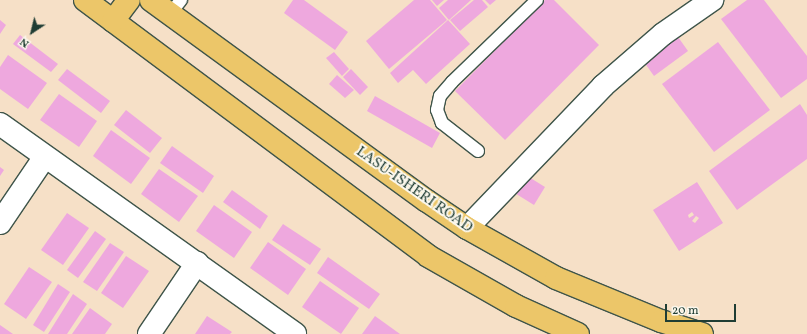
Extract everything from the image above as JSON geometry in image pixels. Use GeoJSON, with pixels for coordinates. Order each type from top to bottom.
{"type":"FeatureCollection","features":[{"type":"Feature","properties":{"kind":"main road"},"geometry":{"type":"LineString","coordinates":[[86,0],[113,22],[428,256],[516,306],[578,334]]}},
{"type":"Feature","properties":{"kind":"main road"},"geometry":{"type":"LineString","coordinates":[[113,22],[129,0]]}},
{"type":"Feature","properties":{"kind":"main road","name":"LASU-ISHERI ROAD"},"geometry":{"type":"LineString","coordinates":[[151,0],[176,7],[426,201],[467,228],[556,278],[661,321],[702,334]]}},
{"type":"Feature","properties":{"kind":"street"},"geometry":{"type":"LineString","coordinates":[[467,228],[603,86],[663,34],[712,0]]}},
{"type":"Feature","properties":{"kind":"street"},"geometry":{"type":"LineString","coordinates":[[0,124],[44,158],[197,263],[295,334]]}},
{"type":"Feature","properties":{"kind":"street"},"geometry":{"type":"LineString","coordinates":[[0,223],[44,158]]}},
{"type":"Feature","properties":{"kind":"street"},"geometry":{"type":"LineString","coordinates":[[149,334],[197,263]]}},
{"type":"Feature","properties":{"kind":"lane"},"geometry":{"type":"LineString","coordinates":[[478,151],[442,123],[437,110],[440,96],[452,82],[537,0]]}},
{"type":"Feature","properties":{"kind":"building"},"geometry":{"type":"Polygon","coordinates":[[[293,0],[304,0],[348,32],[335,50],[284,13],[293,0]]]}},
{"type":"Feature","properties":{"kind":"building"},"geometry":{"type":"Polygon","coordinates":[[[414,0],[430,0],[447,20],[389,69],[366,41],[414,0]]]}},
{"type":"Feature","properties":{"kind":"building"},"geometry":{"type":"Polygon","coordinates":[[[432,0],[444,0],[437,6],[432,0]]]}},
{"type":"Feature","properties":{"kind":"building"},"geometry":{"type":"Polygon","coordinates":[[[448,0],[471,0],[449,20],[439,8],[448,0]]]}},
{"type":"Feature","properties":{"kind":"building"},"geometry":{"type":"Polygon","coordinates":[[[474,0],[482,0],[488,7],[460,31],[450,20],[474,0]]]}},
{"type":"Feature","properties":{"kind":"building"},"geometry":{"type":"Polygon","coordinates":[[[485,0],[496,0],[490,5],[485,0]]]}},
{"type":"Feature","properties":{"kind":"building"},"geometry":{"type":"Polygon","coordinates":[[[545,0],[554,0],[599,45],[505,140],[455,91],[545,0]]]}},
{"type":"Feature","properties":{"kind":"building"},"geometry":{"type":"Polygon","coordinates":[[[747,0],[764,0],[807,56],[807,79],[781,98],[721,19],[747,0]]]}},
{"type":"Feature","properties":{"kind":"building"},"geometry":{"type":"Polygon","coordinates":[[[0,20],[6,25],[0,34],[0,20]]]}},
{"type":"Feature","properties":{"kind":"building"},"geometry":{"type":"Polygon","coordinates":[[[448,20],[470,44],[426,84],[413,70],[398,83],[390,73],[448,20]]]}},
{"type":"Feature","properties":{"kind":"building"},"geometry":{"type":"Polygon","coordinates":[[[20,35],[58,64],[51,72],[13,44],[20,35]]]}},
{"type":"Feature","properties":{"kind":"building"},"geometry":{"type":"Polygon","coordinates":[[[678,37],[688,51],[654,76],[644,62],[678,37]]]}},
{"type":"Feature","properties":{"kind":"building"},"geometry":{"type":"Polygon","coordinates":[[[718,42],[770,110],[714,152],[662,84],[718,42]]]}},
{"type":"Feature","properties":{"kind":"building"},"geometry":{"type":"Polygon","coordinates":[[[334,52],[349,69],[342,76],[326,58],[334,52]]]}},
{"type":"Feature","properties":{"kind":"building"},"geometry":{"type":"Polygon","coordinates":[[[8,55],[47,83],[28,109],[0,89],[0,67],[8,55]]]}},
{"type":"Feature","properties":{"kind":"building"},"geometry":{"type":"Polygon","coordinates":[[[67,69],[110,101],[101,113],[58,80],[67,69]]]}},
{"type":"Feature","properties":{"kind":"building"},"geometry":{"type":"Polygon","coordinates":[[[351,69],[368,87],[360,95],[343,77],[351,69]]]}},
{"type":"Feature","properties":{"kind":"building"},"geometry":{"type":"Polygon","coordinates":[[[337,75],[354,90],[345,98],[329,84],[337,75]]]}},
{"type":"Feature","properties":{"kind":"building"},"geometry":{"type":"Polygon","coordinates":[[[59,94],[97,121],[79,147],[40,120],[59,94]]]}},
{"type":"Feature","properties":{"kind":"building"},"geometry":{"type":"Polygon","coordinates":[[[375,96],[440,133],[432,148],[367,111],[375,96]]]}},
{"type":"Feature","properties":{"kind":"building"},"geometry":{"type":"Polygon","coordinates":[[[800,104],[807,115],[807,159],[737,210],[709,171],[800,104]]]}},
{"type":"Feature","properties":{"kind":"building"},"geometry":{"type":"Polygon","coordinates":[[[126,110],[162,138],[150,153],[114,125],[126,110]]]}},
{"type":"Feature","properties":{"kind":"building"},"geometry":{"type":"Polygon","coordinates":[[[111,130],[150,158],[131,184],[93,156],[111,130]]]}},
{"type":"Feature","properties":{"kind":"building"},"geometry":{"type":"Polygon","coordinates":[[[172,146],[214,176],[203,193],[160,163],[172,146]]]}},
{"type":"Feature","properties":{"kind":"building"},"geometry":{"type":"Polygon","coordinates":[[[0,167],[4,170],[0,176],[0,167]]]}},
{"type":"Feature","properties":{"kind":"building"},"geometry":{"type":"Polygon","coordinates":[[[159,169],[198,196],[179,222],[141,194],[159,169]]]}},
{"type":"Feature","properties":{"kind":"building"},"geometry":{"type":"Polygon","coordinates":[[[524,174],[545,187],[534,205],[513,192],[524,174]]]}},
{"type":"Feature","properties":{"kind":"building"},"geometry":{"type":"Polygon","coordinates":[[[697,182],[723,223],[679,251],[653,210],[697,182]],[[692,212],[688,215],[689,218],[694,215],[692,212]],[[696,216],[692,221],[695,223],[699,218],[696,216]]]}},
{"type":"Feature","properties":{"kind":"building"},"geometry":{"type":"Polygon","coordinates":[[[232,190],[268,216],[260,229],[223,202],[232,190]]]}},
{"type":"Feature","properties":{"kind":"building"},"geometry":{"type":"Polygon","coordinates":[[[214,205],[252,232],[234,258],[196,231],[214,205]]]}},
{"type":"Feature","properties":{"kind":"building"},"geometry":{"type":"Polygon","coordinates":[[[67,213],[89,228],[63,265],[41,250],[67,213]]]}},
{"type":"Feature","properties":{"kind":"building"},"geometry":{"type":"Polygon","coordinates":[[[283,224],[321,249],[310,265],[272,240],[283,224]]]}},
{"type":"Feature","properties":{"kind":"building"},"geometry":{"type":"Polygon","coordinates":[[[95,231],[106,239],[78,278],[67,270],[95,231]]]}},
{"type":"Feature","properties":{"kind":"building"},"geometry":{"type":"Polygon","coordinates":[[[268,242],[306,269],[288,295],[250,268],[268,242]]]}},
{"type":"Feature","properties":{"kind":"building"},"geometry":{"type":"Polygon","coordinates":[[[110,243],[124,252],[97,291],[83,282],[110,243]]]}},
{"type":"Feature","properties":{"kind":"building"},"geometry":{"type":"Polygon","coordinates":[[[126,256],[149,271],[123,308],[101,293],[126,256]]]}},
{"type":"Feature","properties":{"kind":"building"},"geometry":{"type":"Polygon","coordinates":[[[328,257],[380,294],[369,309],[317,273],[328,257]]]}},
{"type":"Feature","properties":{"kind":"building"},"geometry":{"type":"Polygon","coordinates":[[[29,267],[52,282],[26,319],[4,304],[29,267]]]}},
{"type":"Feature","properties":{"kind":"building"},"geometry":{"type":"Polygon","coordinates":[[[320,281],[359,308],[341,334],[302,307],[320,281]]]}},
{"type":"Feature","properties":{"kind":"building"},"geometry":{"type":"Polygon","coordinates":[[[58,284],[70,292],[44,332],[33,325],[58,284]]]}},
{"type":"Feature","properties":{"kind":"building"},"geometry":{"type":"Polygon","coordinates":[[[73,294],[87,304],[67,334],[48,334],[73,294]]]}},
{"type":"Feature","properties":{"kind":"building"},"geometry":{"type":"Polygon","coordinates":[[[90,308],[112,324],[105,334],[72,334],[90,308]]]}},
{"type":"Feature","properties":{"kind":"building"},"geometry":{"type":"Polygon","coordinates":[[[207,316],[232,332],[230,334],[195,334],[207,316]]]}},
{"type":"Feature","properties":{"kind":"building"},"geometry":{"type":"Polygon","coordinates":[[[375,316],[400,334],[362,334],[375,316]]]}},
{"type":"Feature","properties":{"kind":"building"},"geometry":{"type":"Polygon","coordinates":[[[0,325],[13,334],[0,334],[0,325]]]}}]}
